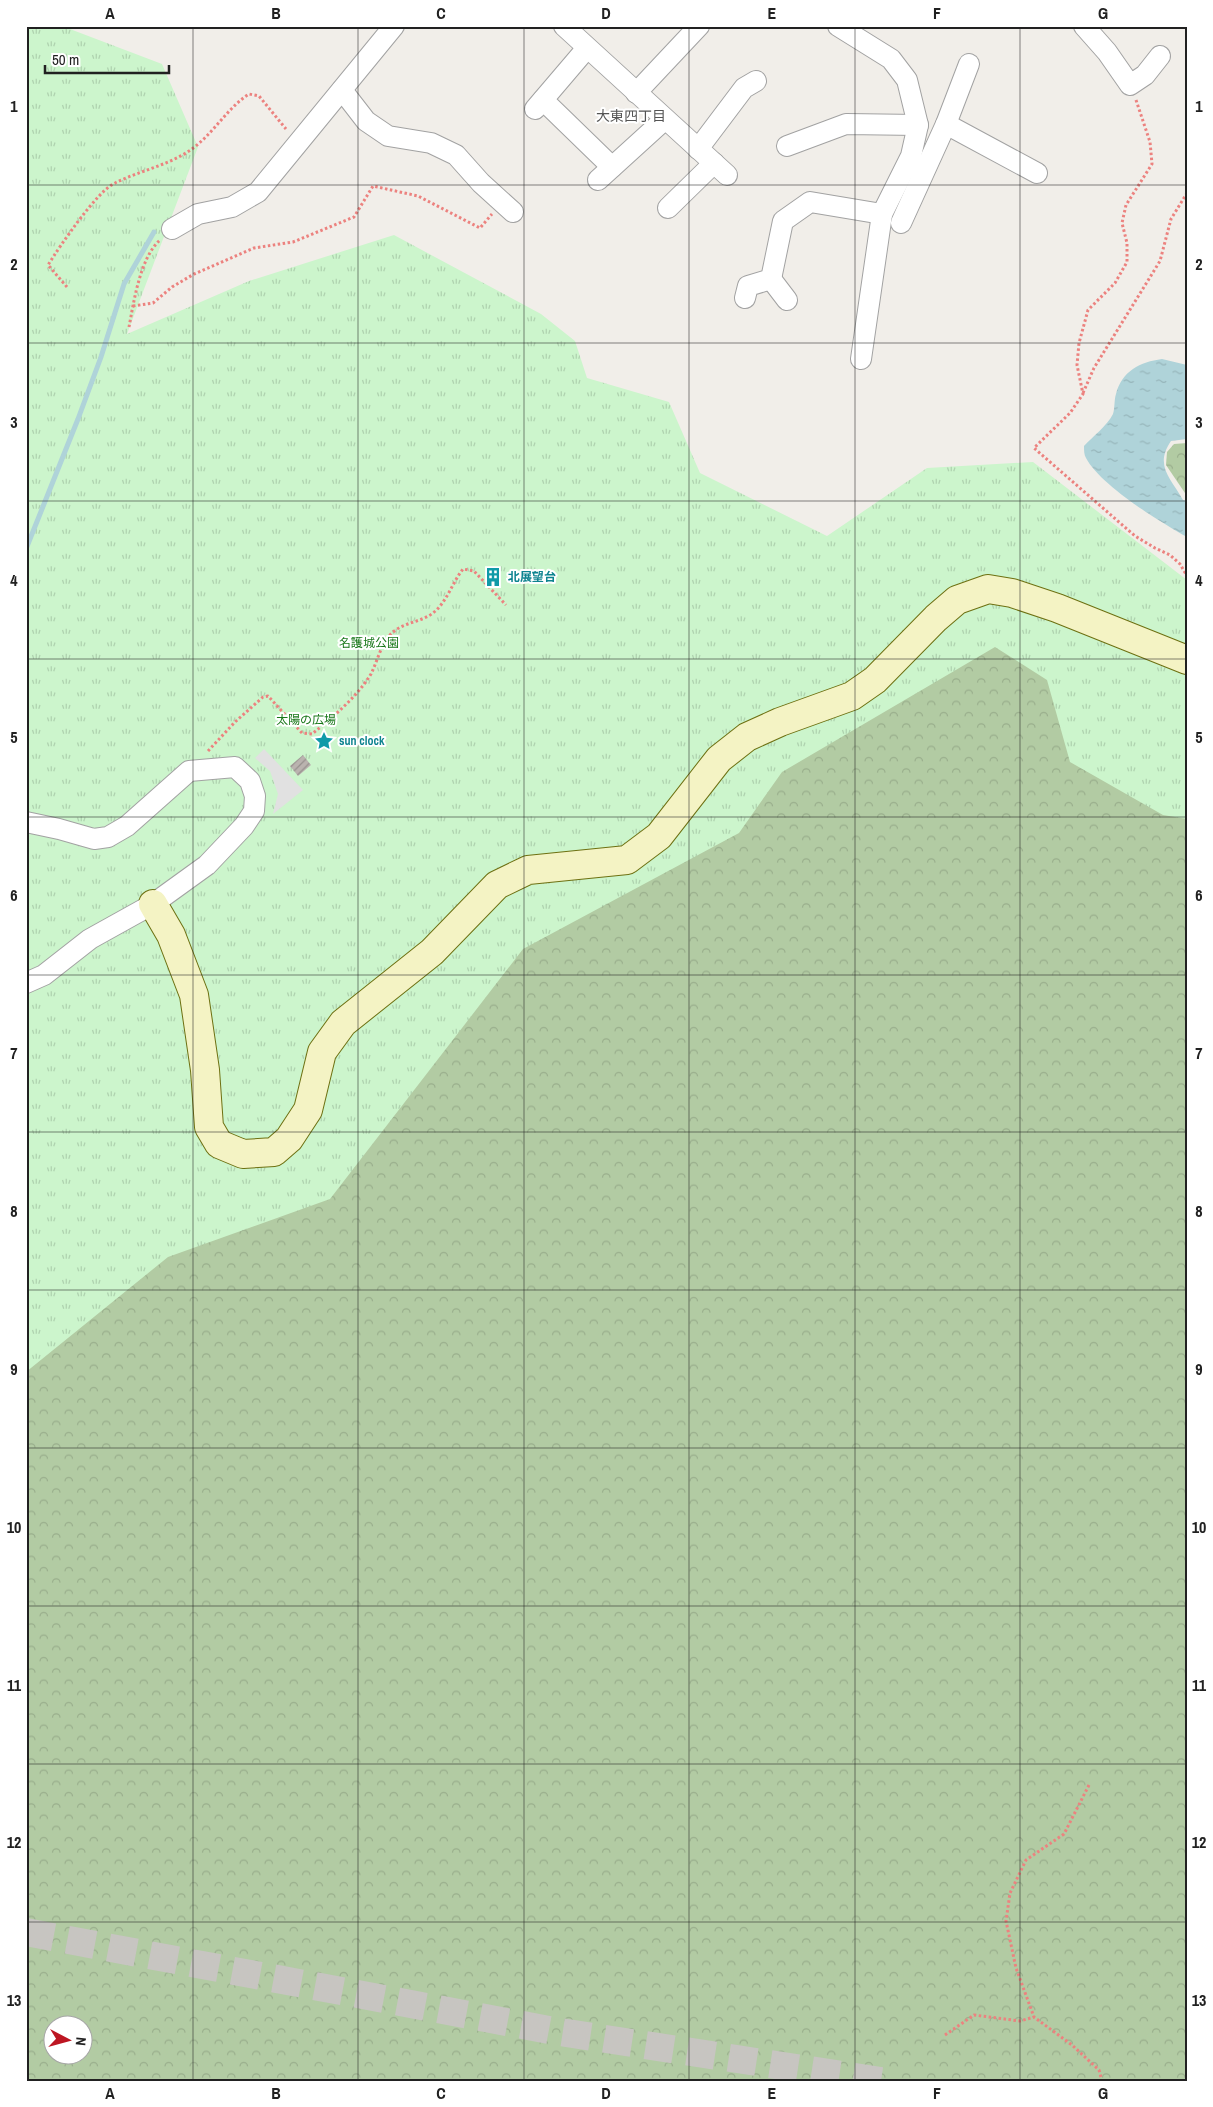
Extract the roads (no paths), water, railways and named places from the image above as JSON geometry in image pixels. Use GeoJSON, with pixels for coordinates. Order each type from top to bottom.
{"type":"FeatureCollection","features":[{"type":"Feature","properties":{"kind":"street"},"geometry":{"type":"LineString","coordinates":[[172,229],[198,214],[232,207],[258,192],[394,26]]}},
{"type":"Feature","properties":{"kind":"street"},"geometry":{"type":"LineString","coordinates":[[564,26],[664,120],[720,169],[668,208]]}},
{"type":"Feature","properties":{"kind":"street"},"geometry":{"type":"LineString","coordinates":[[636,93],[699,26]]}},
{"type":"Feature","properties":{"kind":"street"},"geometry":{"type":"LineString","coordinates":[[838,26],[891,59],[907,80],[918,125],[911,156],[922,172]]}},
{"type":"Feature","properties":{"kind":"street"},"geometry":{"type":"LineString","coordinates":[[1084,26],[1108,52],[1130,85],[1144,75],[1160,56]]}},
{"type":"Feature","properties":{"kind":"street"},"geometry":{"type":"LineString","coordinates":[[588,48],[539,105],[605,174],[664,120]]}},
{"type":"Feature","properties":{"kind":"street"},"geometry":{"type":"LineString","coordinates":[[901,222],[922,172],[946,124],[969,64]]}},
{"type":"Feature","properties":{"kind":"street"},"geometry":{"type":"LineString","coordinates":[[698,149],[744,88],[756,81]]}},
{"type":"Feature","properties":{"kind":"street"},"geometry":{"type":"LineString","coordinates":[[342,90],[366,121],[388,136],[431,143],[456,155],[481,183],[508,207]]}},
{"type":"Feature","properties":{"kind":"street"},"geometry":{"type":"LineString","coordinates":[[787,146],[846,124],[918,125]]}},
{"type":"Feature","properties":{"kind":"street"},"geometry":{"type":"LineString","coordinates":[[946,124],[1037,173]]}},
{"type":"Feature","properties":{"kind":"street"},"geometry":{"type":"LineString","coordinates":[[861,359],[882,214],[922,172]]}},
{"type":"Feature","properties":{"kind":"street"},"geometry":{"type":"LineString","coordinates":[[787,300],[771,279],[783,221],[810,202],[882,214]]}},
{"type":"Feature","properties":{"kind":"street"},"geometry":{"type":"LineString","coordinates":[[745,298],[748,286],[771,279]]}},
{"type":"Feature","properties":{"kind":"street"},"geometry":{"type":"LineString","coordinates":[[153,904],[171,936],[194,994],[205,1070],[209,1127],[219,1144],[243,1154],[274,1152],[289,1139],[308,1110],[322,1052],[343,1023],[432,952],[497,886],[528,870],[627,860],[659,836],[719,759],[747,737],[780,722],[852,696],[875,680],[936,618],[957,600],[988,589],[1012,592],[1187,660]]}},
{"type":"Feature","properties":{"kind":"street"},"geometry":{"type":"LineString","coordinates":[[26,822],[94,839],[108,837],[127,826],[191,770],[235,767],[250,781],[255,796],[254,811],[244,826],[207,866],[153,904],[90,939],[44,975],[26,983]]}},
{"type":"Feature","properties":{"kind":"water"},"geometry":{"type":"Polygon","coordinates":[[[1162,359],[1187,365],[1187,439],[1171,441],[1166,450],[1164,465],[1169,478],[1183,500],[1187,501],[1187,537],[1147,513],[1117,491],[1093,469],[1084,452],[1084,446],[1113,414],[1116,394],[1127,374],[1146,362],[1162,359]]]}},
{"type":"Feature","properties":{"kind":"waterway"},"geometry":{"type":"LineString","coordinates":[[26,549],[101,357],[124,284],[154,232]]}},
{"type":"Feature","properties":{"kind":"tunnel"},"geometry":{"type":"LineString","coordinates":[[26,1932],[560,2032],[881,2081]]}},
{"type":"Feature","properties":{"kind":"place","name":"北展望台"},"geometry":{"type":"Point","coordinates":[493,577]}},
{"type":"Feature","properties":{"kind":"place","name":"sun clock"},"geometry":{"type":"Point","coordinates":[324,741]}},
{"type":"Feature","properties":{"kind":"district","name":"大東四丁目"},"geometry":{"type":"Point","coordinates":[631,116]}},
{"type":"Feature","properties":{"kind":"park label","name":"名護城公園"},"geometry":{"type":"Point","coordinates":[369,643]}},
{"type":"Feature","properties":{"kind":"park label","name":"太陽の広場"},"geometry":{"type":"Point","coordinates":[306,720]}}]}
